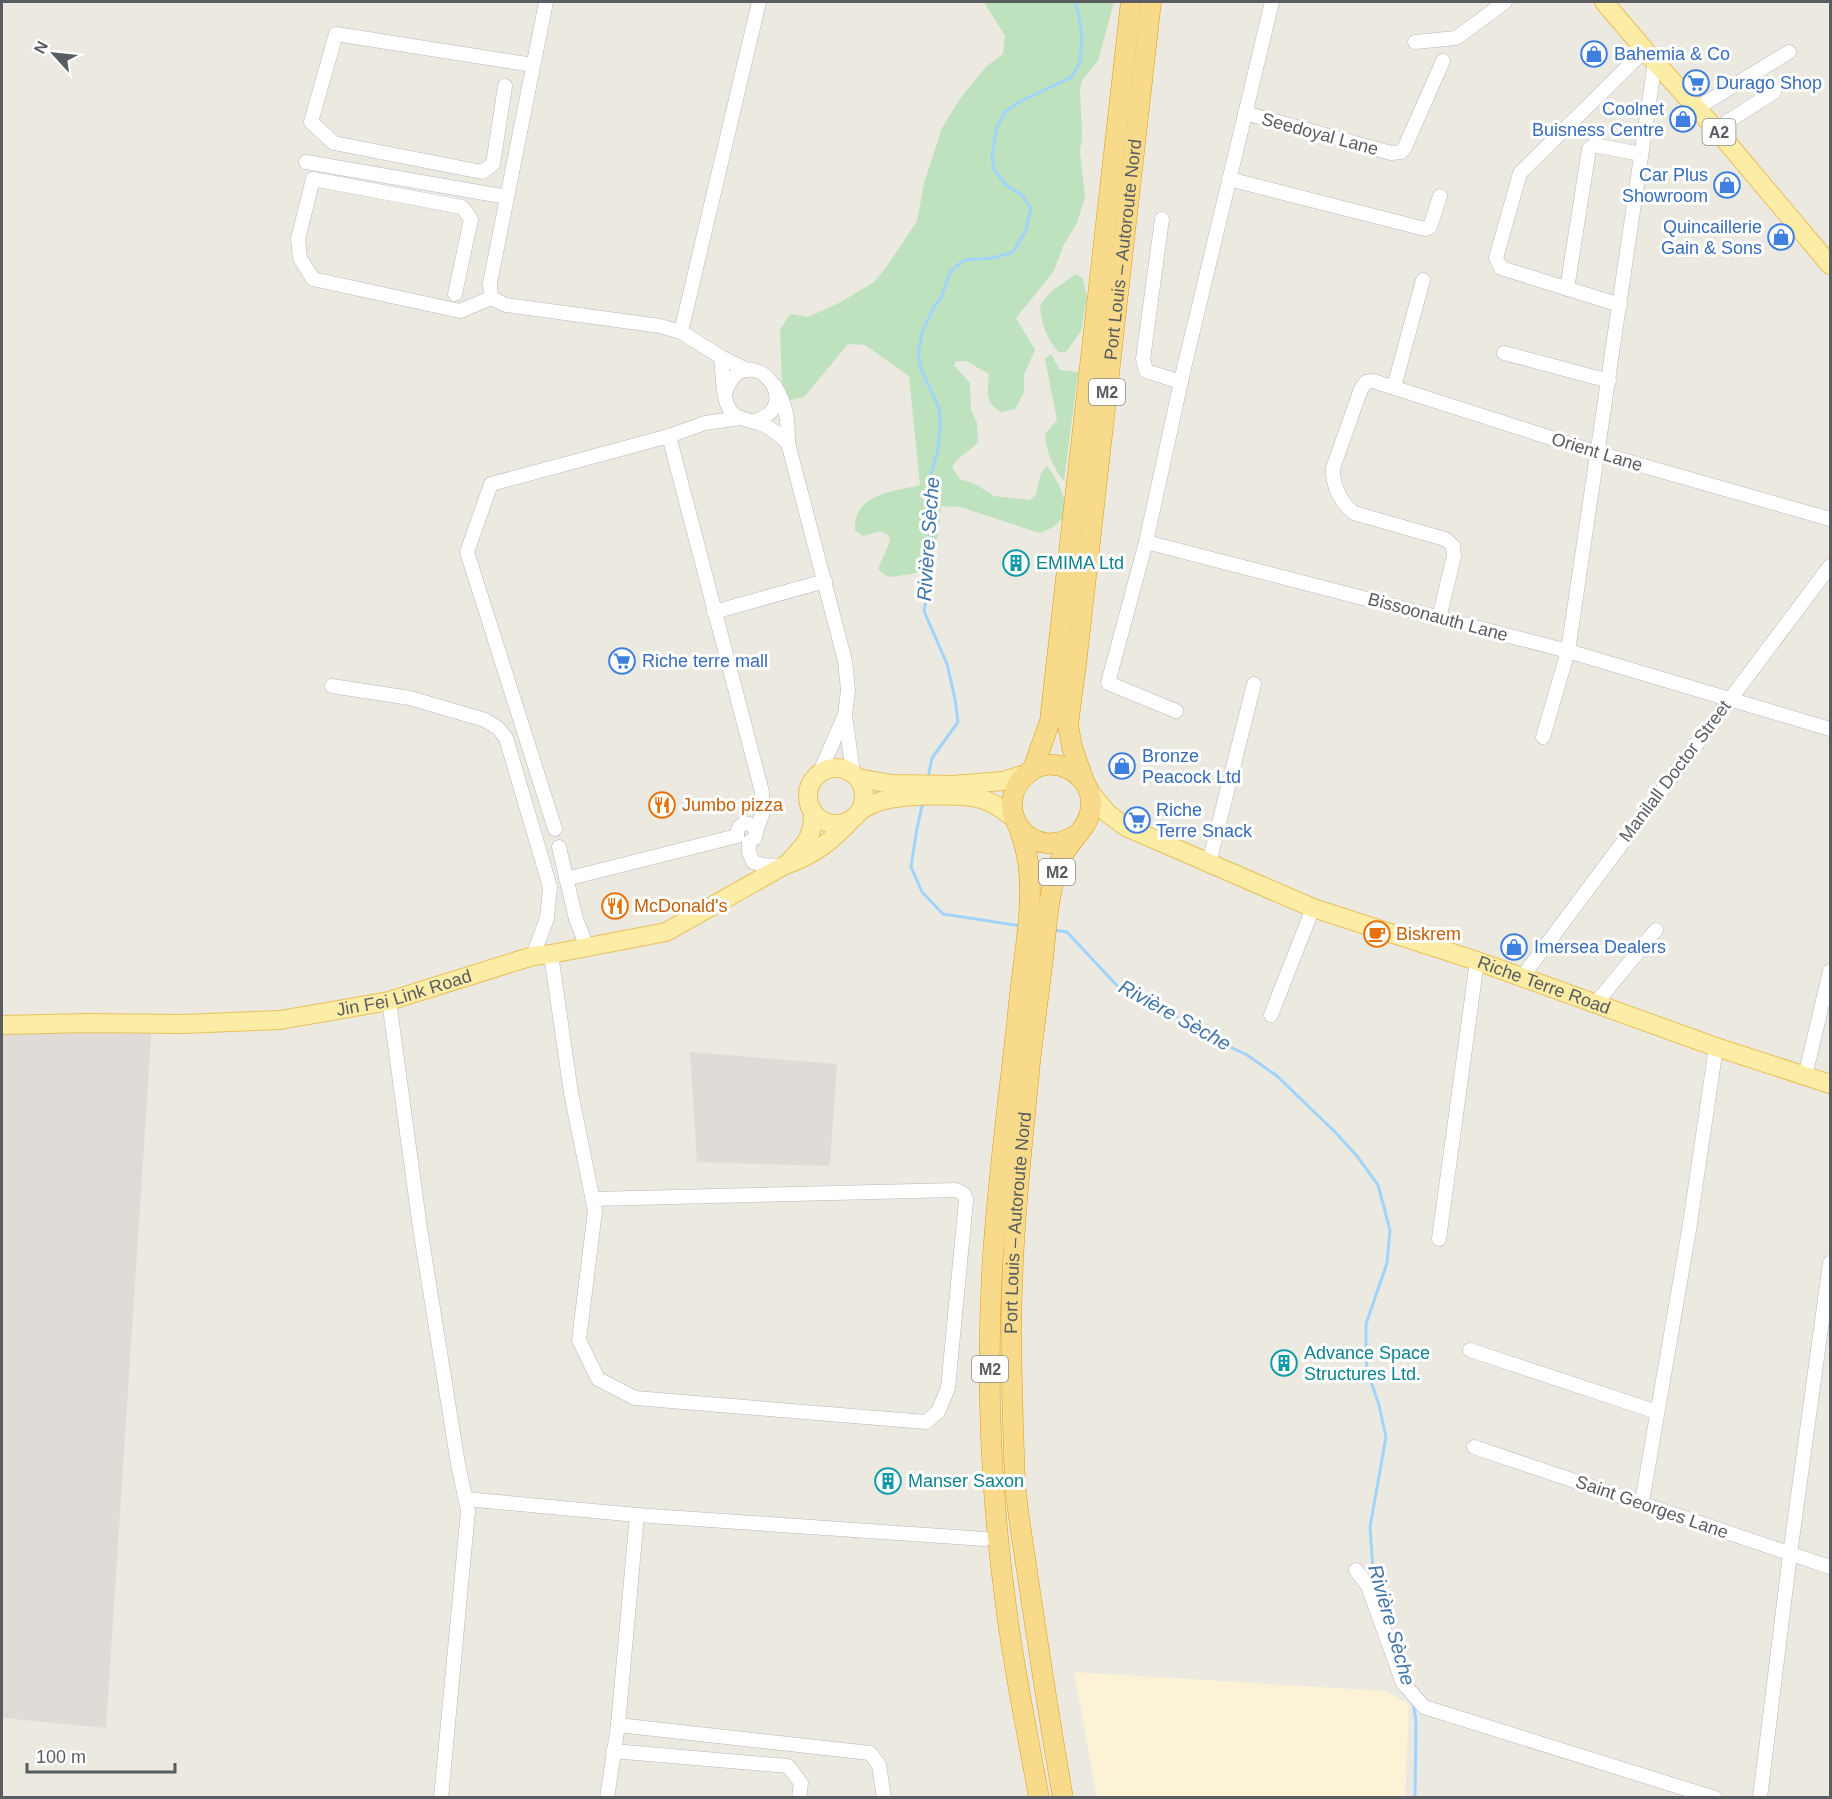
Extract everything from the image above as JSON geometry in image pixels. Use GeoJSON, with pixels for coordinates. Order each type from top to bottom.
{"type":"FeatureCollection","features":[{"type":"Feature","properties":{"kind":"highway","name":"Port Louis – Autoroute Nord"},"geometry":{"type":"LineString","coordinates":[[1030,771],[1050,721],[1131,2]]}},
{"type":"Feature","properties":{"kind":"highway","name":"Port Louis – Autoroute Nord"},"geometry":{"type":"LineString","coordinates":[[1087,786],[1072,747],[1068,724],[1151,2]]}},
{"type":"Feature","properties":{"kind":"highway"},"geometry":{"type":"LineString","coordinates":[[1030,771],[1047,765],[1061,765],[1074,771],[1087,786]]}},
{"type":"Feature","properties":{"kind":"highway","name":"M2"},"geometry":{"type":"LineString","coordinates":[[1030,771],[1018,783],[1013,794],[1012,806],[1017,823],[1027,837],[1048,844],[1059,844],[1082,829],[1092,804],[1087,786]]}},
{"type":"Feature","properties":{"kind":"highway","name":"Port Louis – Autoroute Nord"},"geometry":{"type":"LineString","coordinates":[[1017,823],[1027,852],[1030,873],[1028,917],[1000,1172],[993,1258],[990,1414],[993,1484],[1007,1614],[1039,1797]]}},
{"type":"Feature","properties":{"kind":"highway","name":"Port Louis – Autoroute Nord"},"geometry":{"type":"LineString","coordinates":[[1063,1797],[1043,1685],[1016,1491],[1012,1380],[1012,1288],[1030,1060],[1053,882],[1063,854],[1082,829]]}},
{"type":"Feature","properties":{"kind":"main road","name":"A2"},"geometry":{"type":"LineString","coordinates":[[1605,2],[1829,260]]}},
{"type":"Feature","properties":{"kind":"main road"},"geometry":{"type":"LineString","coordinates":[[785,866],[810,838],[813,829],[813,812],[808,795],[814,779],[820,772],[841,768],[856,776],[891,784],[953,785],[1003,781],[1030,771]]}},
{"type":"Feature","properties":{"kind":"main road"},"geometry":{"type":"LineString","coordinates":[[585,942],[668,926],[717,904],[785,866],[805,858],[834,838],[856,815],[864,800],[863,788],[856,776]]}},
{"type":"Feature","properties":{"kind":"main road"},"geometry":{"type":"LineString","coordinates":[[1087,786],[1107,813],[1126,827]]}},
{"type":"Feature","properties":{"kind":"main road"},"geometry":{"type":"LineString","coordinates":[[813,812],[827,823],[836,824],[877,802],[889,799],[940,796],[980,798],[994,804],[1017,823]]}},
{"type":"Feature","properties":{"kind":"main road"},"geometry":{"type":"LineString","coordinates":[[1082,829],[1104,823],[1126,827]]}},
{"type":"Feature","properties":{"kind":"main road","name":"Riche Terre Road"},"geometry":{"type":"LineString","coordinates":[[1126,827],[1313,908],[1477,961],[1716,1047],[1830,1084]]}},
{"type":"Feature","properties":{"kind":"main road","name":"Jin Fei Link Road"},"geometry":{"type":"LineString","coordinates":[[2,1025],[183,1024],[280,1020],[389,1001],[542,955],[548,947],[585,942]]}},
{"type":"Feature","properties":{"kind":"street"},"geometry":{"type":"LineString","coordinates":[[491,298],[490,283],[546,2]]}},
{"type":"Feature","properties":{"kind":"street"},"geometry":{"type":"LineString","coordinates":[[681,332],[759,2]]}},
{"type":"Feature","properties":{"kind":"street"},"geometry":{"type":"LineString","coordinates":[[1176,711],[1108,683],[1146,542],[1181,382],[1272,2]]}},
{"type":"Feature","properties":{"kind":"street"},"geometry":{"type":"LineString","coordinates":[[1415,42],[1455,38],[1505,2]]}},
{"type":"Feature","properties":{"kind":"street"},"geometry":{"type":"LineString","coordinates":[[505,86],[493,164],[482,172],[334,143],[311,122],[336,34],[533,64]]}},
{"type":"Feature","properties":{"kind":"street"},"geometry":{"type":"LineString","coordinates":[[1697,108],[1789,52]]}},
{"type":"Feature","properties":{"kind":"street"},"geometry":{"type":"LineString","coordinates":[[1543,737],[1568,651],[1641,154],[1650,56]]}},
{"type":"Feature","properties":{"kind":"street"},"geometry":{"type":"LineString","coordinates":[[1620,305],[1501,267],[1496,258],[1520,173],[1650,56]]}},
{"type":"Feature","properties":{"kind":"street","name":"Seedoyal Lane"},"geometry":{"type":"LineString","coordinates":[[1245,113],[1391,153],[1401,152],[1443,61]]}},
{"type":"Feature","properties":{"kind":"street"},"geometry":{"type":"LineString","coordinates":[[1716,129],[1774,92]]}},
{"type":"Feature","properties":{"kind":"street"},"geometry":{"type":"LineString","coordinates":[[1567,289],[1589,149],[1594,146],[1641,154]]}},
{"type":"Feature","properties":{"kind":"street"},"geometry":{"type":"LineString","coordinates":[[306,162],[507,197]]}},
{"type":"Feature","properties":{"kind":"street"},"geometry":{"type":"LineString","coordinates":[[455,294],[471,219],[462,207],[313,178],[298,239],[300,258],[313,279],[460,310],[491,298],[506,305],[660,326],[681,332],[747,370]]}},
{"type":"Feature","properties":{"kind":"street"},"geometry":{"type":"LineString","coordinates":[[1229,179],[1425,229],[1431,226],[1440,196]]}},
{"type":"Feature","properties":{"kind":"street"},"geometry":{"type":"LineString","coordinates":[[1162,219],[1143,359],[1146,371],[1181,382]]}},
{"type":"Feature","properties":{"kind":"street"},"geometry":{"type":"LineString","coordinates":[[1394,387],[1423,280]]}},
{"type":"Feature","properties":{"kind":"street"},"geometry":{"type":"LineString","coordinates":[[1504,352],[1609,381]]}},
{"type":"Feature","properties":{"kind":"street"},"geometry":{"type":"LineString","coordinates":[[721,357],[730,411],[740,418]]}},
{"type":"Feature","properties":{"kind":"street"},"geometry":{"type":"LineString","coordinates":[[705,423],[726,397],[728,383],[734,376],[747,370],[755,370],[764,374],[784,402],[788,416],[788,443],[845,661],[848,690],[845,715],[820,772]]}},
{"type":"Feature","properties":{"kind":"street","name":"Orient Lane"},"geometry":{"type":"LineString","coordinates":[[1439,618],[1454,556],[1453,546],[1445,539],[1354,513],[1344,505],[1332,479],[1333,468],[1361,389],[1366,382],[1373,381],[1394,387],[1598,453],[1830,519]]}},
{"type":"Feature","properties":{"kind":"street"},"geometry":{"type":"LineString","coordinates":[[755,421],[771,412],[775,404],[774,386]]}},
{"type":"Feature","properties":{"kind":"street"},"geometry":{"type":"LineString","coordinates":[[555,829],[467,552],[491,484],[669,436],[705,423],[740,418],[755,421],[778,433],[788,443]]}},
{"type":"Feature","properties":{"kind":"street"},"geometry":{"type":"LineString","coordinates":[[669,436],[757,771],[762,802],[747,833],[749,852],[753,862],[764,866],[785,866]]}},
{"type":"Feature","properties":{"kind":"street","name":"Bissoonauth Lane"},"geometry":{"type":"LineString","coordinates":[[1146,542],[1568,651],[1830,729]]}},
{"type":"Feature","properties":{"kind":"street","name":"Manilall Doctor Street"},"geometry":{"type":"LineString","coordinates":[[1521,977],[1830,566]]}},
{"type":"Feature","properties":{"kind":"street"},"geometry":{"type":"LineString","coordinates":[[714,612],[825,581]]}},
{"type":"Feature","properties":{"kind":"street"},"geometry":{"type":"LineString","coordinates":[[1209,863],[1254,684]]}},
{"type":"Feature","properties":{"kind":"street"},"geometry":{"type":"LineString","coordinates":[[332,686],[410,698],[485,720],[498,728],[506,738],[550,887],[542,955],[594,1211],[579,1340],[598,1379],[635,1398],[926,1422],[938,1412],[948,1388],[966,1200],[964,1194],[956,1190],[593,1199]]}},
{"type":"Feature","properties":{"kind":"street"},"geometry":{"type":"LineString","coordinates":[[845,715],[856,776]]}},
{"type":"Feature","properties":{"kind":"street"},"geometry":{"type":"LineString","coordinates":[[566,879],[747,833]]}},
{"type":"Feature","properties":{"kind":"street"},"geometry":{"type":"LineString","coordinates":[[559,847],[576,919],[585,942]]}},
{"type":"Feature","properties":{"kind":"street"},"geometry":{"type":"LineString","coordinates":[[1271,1015],[1313,908]]}},
{"type":"Feature","properties":{"kind":"street"},"geometry":{"type":"LineString","coordinates":[[1596,1004],[1656,930]]}},
{"type":"Feature","properties":{"kind":"street"},"geometry":{"type":"LineString","coordinates":[[1438,1239],[1477,961]]}},
{"type":"Feature","properties":{"kind":"street"},"geometry":{"type":"LineString","coordinates":[[1805,1076],[1830,971]]}},
{"type":"Feature","properties":{"kind":"street"},"geometry":{"type":"LineString","coordinates":[[389,1001],[420,1228],[458,1464],[468,1511],[441,1797]]}},
{"type":"Feature","properties":{"kind":"street"},"geometry":{"type":"LineString","coordinates":[[1642,1502],[1689,1230],[1716,1047]]}},
{"type":"Feature","properties":{"kind":"street"},"geometry":{"type":"LineString","coordinates":[[1760,1797],[1790,1554],[1830,1263]]}},
{"type":"Feature","properties":{"kind":"street"},"geometry":{"type":"LineString","coordinates":[[1470,1350],[1657,1412]]}},
{"type":"Feature","properties":{"kind":"street","name":"Saint Georges Lane"},"geometry":{"type":"LineString","coordinates":[[1474,1447],[1830,1567]]}},
{"type":"Feature","properties":{"kind":"street"},"geometry":{"type":"LineString","coordinates":[[466,1499],[637,1515],[985,1539]]}},
{"type":"Feature","properties":{"kind":"street"},"geometry":{"type":"LineString","coordinates":[[607,1797],[618,1725],[637,1515]]}},
{"type":"Feature","properties":{"kind":"street"},"geometry":{"type":"LineString","coordinates":[[1356,1570],[1368,1586],[1403,1683],[1424,1707],[1715,1797]]}},
{"type":"Feature","properties":{"kind":"street"},"geometry":{"type":"LineString","coordinates":[[618,1725],[870,1753],[879,1765],[884,1797]]}},
{"type":"Feature","properties":{"kind":"street"},"geometry":{"type":"LineString","coordinates":[[613,1751],[788,1766],[801,1783],[800,1797]]}},
{"type":"Feature","properties":{"kind":"shaded area"},"geometry":{"type":"Polygon","coordinates":[[[152,1023],[106,1728],[2,1718],[2,1033],[152,1023]]]}},
{"type":"Feature","properties":{"kind":"shaded area"},"geometry":{"type":"Polygon","coordinates":[[[690,1052],[837,1064],[830,1166],[697,1162],[690,1052]]]}},
{"type":"Feature","properties":{"kind":"shaded area"},"geometry":{"type":"Polygon","coordinates":[[[1074,1672],[1386,1691],[1409,1704],[1405,1797],[1097,1797],[1074,1672]]]}},
{"type":"Feature","properties":{"kind":"green space"},"geometry":{"type":"Polygon","coordinates":[[[984,2],[1114,2],[1098,61],[1082,80],[1080,89],[1082,136],[1080,152],[1085,197],[1077,223],[1063,246],[1054,271],[1016,318],[1035,350],[1024,375],[1024,392],[1015,409],[1001,412],[989,400],[989,374],[966,361],[956,361],[954,365],[970,383],[971,410],[977,423],[978,442],[952,467],[960,479],[977,485],[994,496],[1029,500],[1036,495],[1041,473],[1047,466],[1060,487],[1065,511],[1057,524],[1040,533],[960,507],[941,506],[936,542],[924,566],[914,573],[896,577],[889,576],[878,569],[890,541],[889,536],[881,531],[863,536],[855,530],[856,518],[861,508],[877,496],[920,485],[909,376],[865,345],[848,344],[804,397],[786,401],[782,384],[780,330],[790,314],[808,317],[841,302],[874,282],[917,221],[924,183],[942,128],[961,97],[987,66],[1003,54],[1005,36],[984,2]]]}},
{"type":"Feature","properties":{"kind":"green space"},"geometry":{"type":"Polygon","coordinates":[[[1076,274],[1083,279],[1087,297],[1081,331],[1066,352],[1058,352],[1045,330],[1040,305],[1053,290],[1076,274]]]}},
{"type":"Feature","properties":{"kind":"green space"},"geometry":{"type":"Polygon","coordinates":[[[1051,354],[1060,370],[1078,372],[1064,481],[1051,459],[1045,434],[1057,420],[1045,359],[1051,354]]]}},
{"type":"Feature","properties":{"kind":"waterway","name":"Rivière Sèche"},"geometry":{"type":"LineString","coordinates":[[928,778],[932,758],[958,722],[947,664],[924,611],[931,570],[931,522],[934,499],[931,474],[938,450],[940,425],[939,408],[921,369],[918,353],[923,330],[941,298],[950,272],[964,260],[993,258],[1013,252],[1026,230],[1031,208],[1022,195],[1006,185],[994,170],[992,157],[996,129],[1005,112],[1019,102],[1072,77],[1080,61],[1082,35],[1076,2]]}},
{"type":"Feature","properties":{"kind":"waterway","name":"Rivière Sèche"},"geometry":{"type":"LineString","coordinates":[[923,802],[911,867],[922,892],[943,914],[1022,926]]}},
{"type":"Feature","properties":{"kind":"waterway","name":"Rivière Sèche"},"geometry":{"type":"LineString","coordinates":[[1052,930],[1067,932],[1120,989],[1247,1055],[1277,1076],[1334,1131],[1357,1156],[1378,1185],[1390,1230],[1387,1263],[1366,1324],[1366,1349],[1367,1370],[1379,1405],[1386,1437],[1370,1527],[1373,1570],[1381,1604]]}},
{"type":"Feature","properties":{"kind":"waterway","name":"Rivière Sèche"},"geometry":{"type":"LineString","coordinates":[[1387,1619],[1410,1683]]}},
{"type":"Feature","properties":{"kind":"waterway","name":"Rivière Sèche"},"geometry":{"type":"LineString","coordinates":[[1413,1701],[1416,1721],[1415,1798]]}},
{"type":"Feature","properties":{"kind":"place","name":"Bahemia & Co"},"geometry":{"type":"Point","coordinates":[1594,54]}},
{"type":"Feature","properties":{"kind":"place","name":"Durago Shop"},"geometry":{"type":"Point","coordinates":[1696,83]}},
{"type":"Feature","properties":{"kind":"place","name":"Coolnet Buisness Centre"},"geometry":{"type":"Point","coordinates":[1683,119]}},
{"type":"Feature","properties":{"kind":"place","name":"Car Plus Showroom"},"geometry":{"type":"Point","coordinates":[1727,185]}},
{"type":"Feature","properties":{"kind":"place","name":"Quincaillerie Gain & Sons"},"geometry":{"type":"Point","coordinates":[1781,237]}},
{"type":"Feature","properties":{"kind":"place","name":"EMIMA Ltd"},"geometry":{"type":"Point","coordinates":[1016,563]}},
{"type":"Feature","properties":{"kind":"place","name":"Riche terre mall"},"geometry":{"type":"Point","coordinates":[622,661]}},
{"type":"Feature","properties":{"kind":"place","name":"Bronze Peacock Ltd"},"geometry":{"type":"Point","coordinates":[1122,766]}},
{"type":"Feature","properties":{"kind":"place","name":"Jumbo pizza"},"geometry":{"type":"Point","coordinates":[662,805]}},
{"type":"Feature","properties":{"kind":"place","name":"Riche Terre Snack"},"geometry":{"type":"Point","coordinates":[1137,820]}},
{"type":"Feature","properties":{"kind":"place","name":"McDonald's"},"geometry":{"type":"Point","coordinates":[615,906]}},
{"type":"Feature","properties":{"kind":"place","name":"Biskrem"},"geometry":{"type":"Point","coordinates":[1377,934]}},
{"type":"Feature","properties":{"kind":"place","name":"Imersea Dealers"},"geometry":{"type":"Point","coordinates":[1514,947]}},
{"type":"Feature","properties":{"kind":"place","name":"Advance Space Structures Ltd."},"geometry":{"type":"Point","coordinates":[1284,1363]}},
{"type":"Feature","properties":{"kind":"place","name":"Manser Saxon"},"geometry":{"type":"Point","coordinates":[888,1481]}}]}
